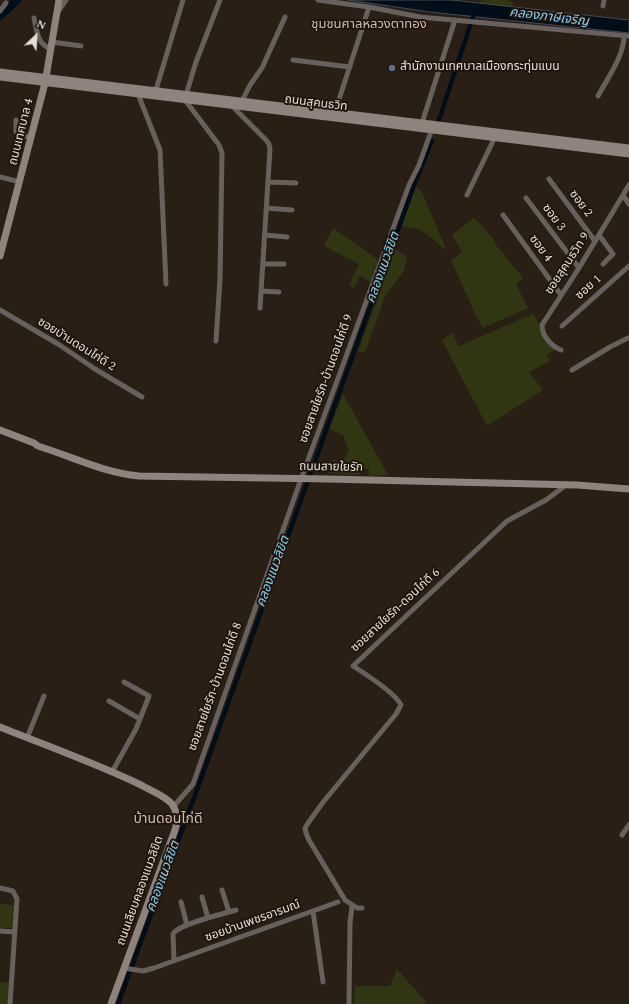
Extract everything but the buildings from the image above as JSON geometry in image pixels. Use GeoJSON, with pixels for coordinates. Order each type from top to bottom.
{"type":"FeatureCollection","features":[{"type":"Feature","properties":{"kind":"street","name":"ถนนเทศบาล 4"},"geometry":{"type":"LineString","coordinates":[[0,256],[46,81],[59,0]]}},
{"type":"Feature","properties":{"kind":"street"},"geometry":{"type":"LineString","coordinates":[[57,14],[66,0]]}},
{"type":"Feature","properties":{"kind":"street"},"geometry":{"type":"LineString","coordinates":[[155,94],[183,0]]}},
{"type":"Feature","properties":{"kind":"street"},"geometry":{"type":"LineString","coordinates":[[216,341],[220,280],[222,153],[219,145],[185,97],[196,62],[220,0]]}},
{"type":"Feature","properties":{"kind":"street"},"geometry":{"type":"LineString","coordinates":[[318,0],[369,7],[420,17],[627,36],[622,52],[598,96]]}},
{"type":"Feature","properties":{"kind":"street"},"geometry":{"type":"LineString","coordinates":[[603,6],[604,0]]}},
{"type":"Feature","properties":{"kind":"street"},"geometry":{"type":"LineString","coordinates":[[0,11],[6,3]]}},
{"type":"Feature","properties":{"kind":"street"},"geometry":{"type":"LineString","coordinates":[[335,112],[369,7]]}},
{"type":"Feature","properties":{"kind":"street"},"geometry":{"type":"LineString","coordinates":[[242,101],[262,68],[285,17]]}},
{"type":"Feature","properties":{"kind":"street"},"geometry":{"type":"LineString","coordinates":[[34,18],[40,42],[46,47],[52,45],[81,46]]}},
{"type":"Feature","properties":{"kind":"street"},"geometry":{"type":"LineString","coordinates":[[422,122],[455,20]]}},
{"type":"Feature","properties":{"kind":"street"},"geometry":{"type":"LineString","coordinates":[[293,60],[350,67]]}},
{"type":"Feature","properties":{"kind":"street","name":"ถนนสุคนธวิท"},"geometry":{"type":"LineString","coordinates":[[1,75],[138,94],[155,94]]}},
{"type":"Feature","properties":{"kind":"street","name":"ถนนสุคนธวิท"},"geometry":{"type":"LineString","coordinates":[[46,81],[228,102],[629,154]]}},
{"type":"Feature","properties":{"kind":"street"},"geometry":{"type":"LineString","coordinates":[[138,94],[160,150],[166,284]]}},
{"type":"Feature","properties":{"kind":"street","name":"ถนนสุคนธวิท"},"geometry":{"type":"LineString","coordinates":[[228,102],[242,101],[628,146]]}},
{"type":"Feature","properties":{"kind":"street"},"geometry":{"type":"LineString","coordinates":[[228,102],[269,144],[270,148],[260,308]]}},
{"type":"Feature","properties":{"kind":"street"},"geometry":{"type":"LineString","coordinates":[[16,120],[16,132],[24,136],[32,137]]}},
{"type":"Feature","properties":{"kind":"street","name":"ซอยสายใยรัก-บ้านดอนไก่ดี 9"},"geometry":{"type":"LineString","coordinates":[[306,479],[409,185],[419,165],[432,129]]}},
{"type":"Feature","properties":{"kind":"street"},"geometry":{"type":"LineString","coordinates":[[467,195],[496,137]]}},
{"type":"Feature","properties":{"kind":"street"},"geometry":{"type":"LineString","coordinates":[[0,177],[20,182]]}},
{"type":"Feature","properties":{"kind":"street","name":"ซอย 2"},"geometry":{"type":"LineString","coordinates":[[549,179],[596,241]]}},
{"type":"Feature","properties":{"kind":"street"},"geometry":{"type":"LineString","coordinates":[[268,182],[296,183]]}},
{"type":"Feature","properties":{"kind":"street","name":"ซอยสุคนธวิท 9"},"geometry":{"type":"LineString","coordinates":[[561,350],[550,344],[542,325],[596,241],[629,185]]}},
{"type":"Feature","properties":{"kind":"street"},"geometry":{"type":"LineString","coordinates":[[623,196],[629,204]]}},
{"type":"Feature","properties":{"kind":"street","name":"ซอย 3"},"geometry":{"type":"LineString","coordinates":[[526,198],[579,268]]}},
{"type":"Feature","properties":{"kind":"street"},"geometry":{"type":"LineString","coordinates":[[266,208],[292,210]]}},
{"type":"Feature","properties":{"kind":"street","name":"ซอย 4"},"geometry":{"type":"LineString","coordinates":[[502,215],[561,295]]}},
{"type":"Feature","properties":{"kind":"street"},"geometry":{"type":"LineString","coordinates":[[265,235],[287,237]]}},
{"type":"Feature","properties":{"kind":"street"},"geometry":{"type":"LineString","coordinates":[[599,235],[613,254],[603,264]]}},
{"type":"Feature","properties":{"kind":"street"},"geometry":{"type":"LineString","coordinates":[[263,264],[284,264]]}},
{"type":"Feature","properties":{"kind":"street","name":"ซอย 1"},"geometry":{"type":"LineString","coordinates":[[562,326],[629,266]]}},
{"type":"Feature","properties":{"kind":"street"},"geometry":{"type":"LineString","coordinates":[[261,291],[279,292]]}},
{"type":"Feature","properties":{"kind":"street","name":"ซอยบัานดอนไก่ดี 2"},"geometry":{"type":"LineString","coordinates":[[0,310],[58,344],[95,369],[142,397]]}},
{"type":"Feature","properties":{"kind":"street"},"geometry":{"type":"LineString","coordinates":[[572,370],[628,336],[629,344]]}},
{"type":"Feature","properties":{"kind":"street","name":"ถนนสายใยรัก"},"geometry":{"type":"LineString","coordinates":[[0,430],[34,443],[38,446],[121,474],[147,476],[566,485],[629,490]]}},
{"type":"Feature","properties":{"kind":"street","name":"ถนนสายใยรัก"},"geometry":{"type":"LineString","coordinates":[[0,435],[33,447],[38,446]]}},
{"type":"Feature","properties":{"kind":"street","name":"ซอยสายใยรัก-บ้านดอนไก่ดี 8"},"geometry":{"type":"LineString","coordinates":[[173,807],[193,784],[306,479]]}},
{"type":"Feature","properties":{"kind":"street","name":"ซอยสายใยรัก-ดอนไก่ดี 6"},"geometry":{"type":"LineString","coordinates":[[352,906],[345,900],[309,840],[305,828],[324,801],[396,714],[401,705],[399,701],[386,690],[353,666],[507,521],[546,500],[566,485]]}},
{"type":"Feature","properties":{"kind":"street"},"geometry":{"type":"LineString","coordinates":[[112,772],[136,729],[149,696],[124,682]]}},
{"type":"Feature","properties":{"kind":"street"},"geometry":{"type":"LineString","coordinates":[[27,738],[44,696]]}},
{"type":"Feature","properties":{"kind":"street"},"geometry":{"type":"LineString","coordinates":[[109,701],[140,719]]}},
{"type":"Feature","properties":{"kind":"street"},"geometry":{"type":"LineString","coordinates":[[0,727],[112,772],[159,794],[173,807]]}},
{"type":"Feature","properties":{"kind":"street","name":"ถนนเลียบคลองแนวลิขิต"},"geometry":{"type":"LineString","coordinates":[[111,1004],[126,968],[175,830],[177,817],[173,807]]}},
{"type":"Feature","properties":{"kind":"street"},"geometry":{"type":"LineString","coordinates":[[622,835],[629,825]]}},
{"type":"Feature","properties":{"kind":"street"},"geometry":{"type":"LineString","coordinates":[[0,888],[13,891],[17,899],[10,1004]]}},
{"type":"Feature","properties":{"kind":"street"},"geometry":{"type":"LineString","coordinates":[[222,890],[229,912]]}},
{"type":"Feature","properties":{"kind":"street"},"geometry":{"type":"LineString","coordinates":[[202,897],[208,918]]}},
{"type":"Feature","properties":{"kind":"street"},"geometry":{"type":"LineString","coordinates":[[181,902],[187,925]]}},
{"type":"Feature","properties":{"kind":"street","name":"ซอยบ้านเพชรอารมณ์"},"geometry":{"type":"LineString","coordinates":[[126,968],[143,971],[338,902]]}},
{"type":"Feature","properties":{"kind":"street"},"geometry":{"type":"LineString","coordinates":[[350,1004],[350,923],[352,906],[362,908]]}},
{"type":"Feature","properties":{"kind":"street","name":"ซอยบ้านเพชรอารมณ์"},"geometry":{"type":"LineString","coordinates":[[174,960],[173,934],[176,930],[187,925],[236,910]]}},
{"type":"Feature","properties":{"kind":"street"},"geometry":{"type":"LineString","coordinates":[[313,911],[323,982]]}},
{"type":"Feature","properties":{"kind":"street"},"geometry":{"type":"LineString","coordinates":[[0,931],[14,932]]}},
{"type":"Feature","properties":{"kind":"green space"},"geometry":{"type":"Polygon","coordinates":[[[481,0],[508,0],[513,2],[512,7],[480,3],[481,0]]]}},
{"type":"Feature","properties":{"kind":"green space"},"geometry":{"type":"Polygon","coordinates":[[[416,187],[421,190],[446,249],[445,250],[431,237],[416,228],[403,227],[403,222],[416,187]]]}},
{"type":"Feature","properties":{"kind":"green space"},"geometry":{"type":"Polygon","coordinates":[[[474,218],[493,238],[496,245],[523,278],[516,284],[528,308],[483,328],[451,260],[462,252],[452,235],[474,218]]]}},
{"type":"Feature","properties":{"kind":"green space"},"geometry":{"type":"Polygon","coordinates":[[[333,228],[378,260],[371,282],[360,276],[354,288],[349,285],[359,264],[324,246],[333,228]]]}},
{"type":"Feature","properties":{"kind":"green space"},"geometry":{"type":"Polygon","coordinates":[[[395,249],[407,257],[404,271],[386,294],[365,352],[358,352],[395,249]]]}},
{"type":"Feature","properties":{"kind":"green space"},"geometry":{"type":"Polygon","coordinates":[[[533,314],[555,350],[547,355],[550,361],[529,372],[543,390],[487,426],[442,340],[452,333],[459,346],[533,314]]]}},
{"type":"Feature","properties":{"kind":"green space"},"geometry":{"type":"Polygon","coordinates":[[[343,394],[388,475],[369,476],[369,469],[360,468],[359,475],[327,473],[334,460],[342,463],[349,450],[343,435],[329,429],[343,394]]]}},
{"type":"Feature","properties":{"kind":"green space"},"geometry":{"type":"Polygon","coordinates":[[[0,904],[14,905],[13,928],[0,928],[0,904]]]}},
{"type":"Feature","properties":{"kind":"green space"},"geometry":{"type":"Polygon","coordinates":[[[397,969],[428,1004],[354,1004],[355,986],[390,986],[397,969]]]}},
{"type":"Feature","properties":{"kind":"green space"},"geometry":{"type":"Polygon","coordinates":[[[9,982],[8,1004],[0,1004],[0,983],[9,982]]]}},
{"type":"Feature","properties":{"kind":"water","name":"คลองภาษีเจริญ"},"geometry":{"type":"Polygon","coordinates":[[[349,0],[452,0],[629,20],[629,33],[430,12],[349,0]]]}},
{"type":"Feature","properties":{"kind":"waterway"},"geometry":{"type":"LineString","coordinates":[[0,16],[17,0]]}},
{"type":"Feature","properties":{"kind":"waterway","name":"คลองแนวลิขิต"},"geometry":{"type":"LineString","coordinates":[[439,120],[475,11]]}},
{"type":"Feature","properties":{"kind":"waterway","name":"คลองแนวลิขิต"},"geometry":{"type":"LineString","coordinates":[[118,1004],[201,779],[414,185],[432,141]]}},
{"type":"Feature","properties":{"kind":"place","name":"สำนักงานเทศบาลเมืองกระทุ่มแบน"},"geometry":{"type":"Point","coordinates":[392,68]}},
{"type":"Feature","properties":{"kind":"district","name":"ชุมชนศาลหลวงตาทอง"},"geometry":{"type":"Point","coordinates":[369,25]}},
{"type":"Feature","properties":{"kind":"district","name":"บ้านดอนไก่ดี"},"geometry":{"type":"Point","coordinates":[168,820]}}]}
